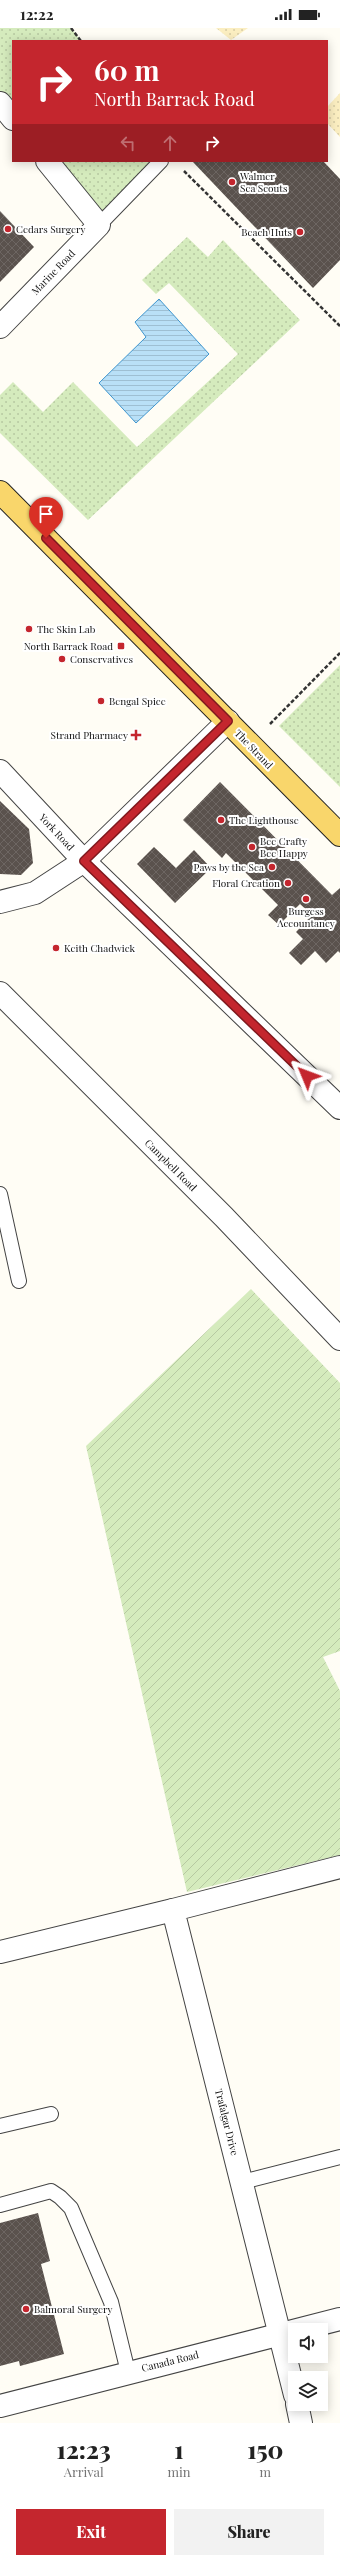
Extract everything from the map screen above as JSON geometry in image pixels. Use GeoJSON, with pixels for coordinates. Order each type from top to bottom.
{"type":"FeatureCollection","features":[{"type":"Feature","properties":{"kind":"main road","name":"The Strand"},"geometry":{"type":"LineString","coordinates":[[0,492],[340,835]]}},
{"type":"Feature","properties":{"kind":"street"},"geometry":{"type":"LineString","coordinates":[[0,103],[12,118]]}},
{"type":"Feature","properties":{"kind":"street"},"geometry":{"type":"LineString","coordinates":[[48,162],[99,225]]}},
{"type":"Feature","properties":{"kind":"street","name":"Marine Road"},"geometry":{"type":"LineString","coordinates":[[0,327],[99,225]]}},
{"type":"Feature","properties":{"kind":"street"},"geometry":{"type":"LineString","coordinates":[[0,902],[35,893],[84,861],[228,721]]}},
{"type":"Feature","properties":{"kind":"street","name":"York Road"},"geometry":{"type":"LineString","coordinates":[[0,771],[84,861],[340,1108]]}},
{"type":"Feature","properties":{"kind":"street","name":"Campbell Road"},"geometry":{"type":"LineString","coordinates":[[0,993],[224,1218],[340,1339]]}},
{"type":"Feature","properties":{"kind":"street"},"geometry":{"type":"LineString","coordinates":[[0,1952],[173,1910],[340,1867]]}},
{"type":"Feature","properties":{"kind":"street","name":"Trafalgar Drive"},"geometry":{"type":"LineString","coordinates":[[173,1910],[290,2371]]}},
{"type":"Feature","properties":{"kind":"street","name":"Canada Road"},"geometry":{"type":"LineString","coordinates":[[0,2406],[340,2318]]}},
{"type":"Feature","properties":{"kind":"street"},"geometry":{"type":"LineString","coordinates":[[298,2411],[301,2423]]}},
{"type":"Feature","properties":{"kind":"lane"},"geometry":{"type":"LineString","coordinates":[[99,225],[160,162]]}},
{"type":"Feature","properties":{"kind":"lane"},"geometry":{"type":"LineString","coordinates":[[0,1194],[19,1281]]}},
{"type":"Feature","properties":{"kind":"lane"},"geometry":{"type":"LineString","coordinates":[[0,2126],[51,2114]]}},
{"type":"Feature","properties":{"kind":"lane"},"geometry":{"type":"LineString","coordinates":[[242,2182],[340,2157]]}},
{"type":"Feature","properties":{"kind":"lane"},"geometry":{"type":"LineString","coordinates":[[0,2205],[50,2191],[60,2196],[71,2208],[111,2302],[128,2372]]}},
{"type":"Feature","properties":{"kind":"path"},"geometry":{"type":"LineString","coordinates":[[71,28],[80,40]]}},
{"type":"Feature","properties":{"kind":"path"},"geometry":{"type":"LineString","coordinates":[[179,166],[340,326]]}},
{"type":"Feature","properties":{"kind":"path"},"geometry":{"type":"LineString","coordinates":[[250,744],[340,653]]}},
{"type":"Feature","properties":{"kind":"green space"},"geometry":{"type":"Polygon","coordinates":[[[0,28],[71,28],[80,40],[12,40],[12,118],[0,103],[0,28]]]}},
{"type":"Feature","properties":{"kind":"green space"},"geometry":{"type":"Polygon","coordinates":[[[48,162],[160,162],[99,225],[48,162]]]}},
{"type":"Feature","properties":{"kind":"green space"},"geometry":{"type":"Polygon","coordinates":[[[187,237],[208,257],[223,240],[300,320],[88,520],[0,433],[0,395],[13,382],[43,412],[73,382],[137,447],[238,354],[169,283],[156,294],[142,280],[187,237]]]}},
{"type":"Feature","properties":{"kind":"green space"},"geometry":{"type":"Polygon","coordinates":[[[340,665],[340,787],[279,726],[340,665]]]}},
{"type":"Feature","properties":{"kind":"green space"},"geometry":{"type":"Polygon","coordinates":[[[251,1289],[340,1383],[340,1651],[323,1657],[340,1691],[340,1855],[187,1892],[86,1446],[251,1289]]]}},
{"type":"Feature","properties":{"kind":"sand"},"geometry":{"type":"Polygon","coordinates":[[[216,28],[248,28],[231,40],[216,28]]]}},
{"type":"Feature","properties":{"kind":"sand"},"geometry":{"type":"Polygon","coordinates":[[[340,93],[340,137],[328,124],[328,106],[340,93]]]}},
{"type":"Feature","properties":{"kind":"water"},"geometry":{"type":"Polygon","coordinates":[[[159,299],[209,354],[136,423],[99,383],[146,337],[135,322],[159,299]]]}},
{"type":"Feature","properties":{"kind":"building","name":"Beach Huts"},"geometry":{"type":"Polygon","coordinates":[[[193,162],[324,162],[340,179],[340,260],[313,288],[193,162]]]}},
{"type":"Feature","properties":{"kind":"building","name":"Cedars Surgery"},"geometry":{"type":"Polygon","coordinates":[[[0,211],[34,247],[0,282],[0,211]]]}},
{"type":"Feature","properties":{"kind":"building"},"geometry":{"type":"Polygon","coordinates":[[[220,782],[332,895],[340,888],[340,953],[338,951],[326,963],[315,951],[301,965],[289,953],[303,939],[296,932],[312,915],[300,904],[279,925],[268,915],[278,905],[226,853],[222,858],[183,820],[220,782]]]}},
{"type":"Feature","properties":{"kind":"building"},"geometry":{"type":"Polygon","coordinates":[[[0,801],[29,829],[33,863],[21,875],[0,874],[0,801]]]}},
{"type":"Feature","properties":{"kind":"building"},"geometry":{"type":"Polygon","coordinates":[[[154,847],[176,868],[194,850],[211,868],[175,903],[137,864],[154,847]]]}},
{"type":"Feature","properties":{"kind":"building","name":"Balmoral Surgery"},"geometry":{"type":"Polygon","coordinates":[[[38,2213],[50,2261],[41,2264],[64,2354],[20,2366],[19,2361],[0,2366],[0,2223],[38,2213]]]}},
{"type":"Feature","properties":{"kind":"place","name":"Walmer Sea Scouts"},"geometry":{"type":"Point","coordinates":[232,182]}},
{"type":"Feature","properties":{"kind":"place","name":"Cedars Surgery"},"geometry":{"type":"Point","coordinates":[8,229]}},
{"type":"Feature","properties":{"kind":"place","name":"Beach Huts"},"geometry":{"type":"Point","coordinates":[300,232]}},
{"type":"Feature","properties":{"kind":"place","name":"The Skin Lab"},"geometry":{"type":"Point","coordinates":[29,629]}},
{"type":"Feature","properties":{"kind":"place","name":"North Barrack Road"},"geometry":{"type":"Point","coordinates":[121,646]}},
{"type":"Feature","properties":{"kind":"place","name":"Conservatives"},"geometry":{"type":"Point","coordinates":[62,659]}},
{"type":"Feature","properties":{"kind":"place","name":"Bengal Spice"},"geometry":{"type":"Point","coordinates":[101,701]}},
{"type":"Feature","properties":{"kind":"place","name":"Strand Pharmacy"},"geometry":{"type":"Point","coordinates":[136,735]}},
{"type":"Feature","properties":{"kind":"place","name":"The Lighthouse"},"geometry":{"type":"Point","coordinates":[221,820]}},
{"type":"Feature","properties":{"kind":"place","name":"Bee Crafty Bee Happy"},"geometry":{"type":"Point","coordinates":[252,847]}},
{"type":"Feature","properties":{"kind":"place","name":"Paws by the Sea"},"geometry":{"type":"Point","coordinates":[272,867]}},
{"type":"Feature","properties":{"kind":"place","name":"Floral Creation"},"geometry":{"type":"Point","coordinates":[288,883]}},
{"type":"Feature","properties":{"kind":"place","name":"Burgess Accountancy"},"geometry":{"type":"Point","coordinates":[306,899]}},
{"type":"Feature","properties":{"kind":"place","name":"Keith Chadwick"},"geometry":{"type":"Point","coordinates":[56,948]}},
{"type":"Feature","properties":{"kind":"place","name":"Balmoral Surgery"},"geometry":{"type":"Point","coordinates":[26,2309]}},
{"type":"Feature","properties":{"kind":"route"},"geometry":{"type":"LineString","coordinates":[[46,538],[228,721],[84,861],[307,1076]]}}]}
